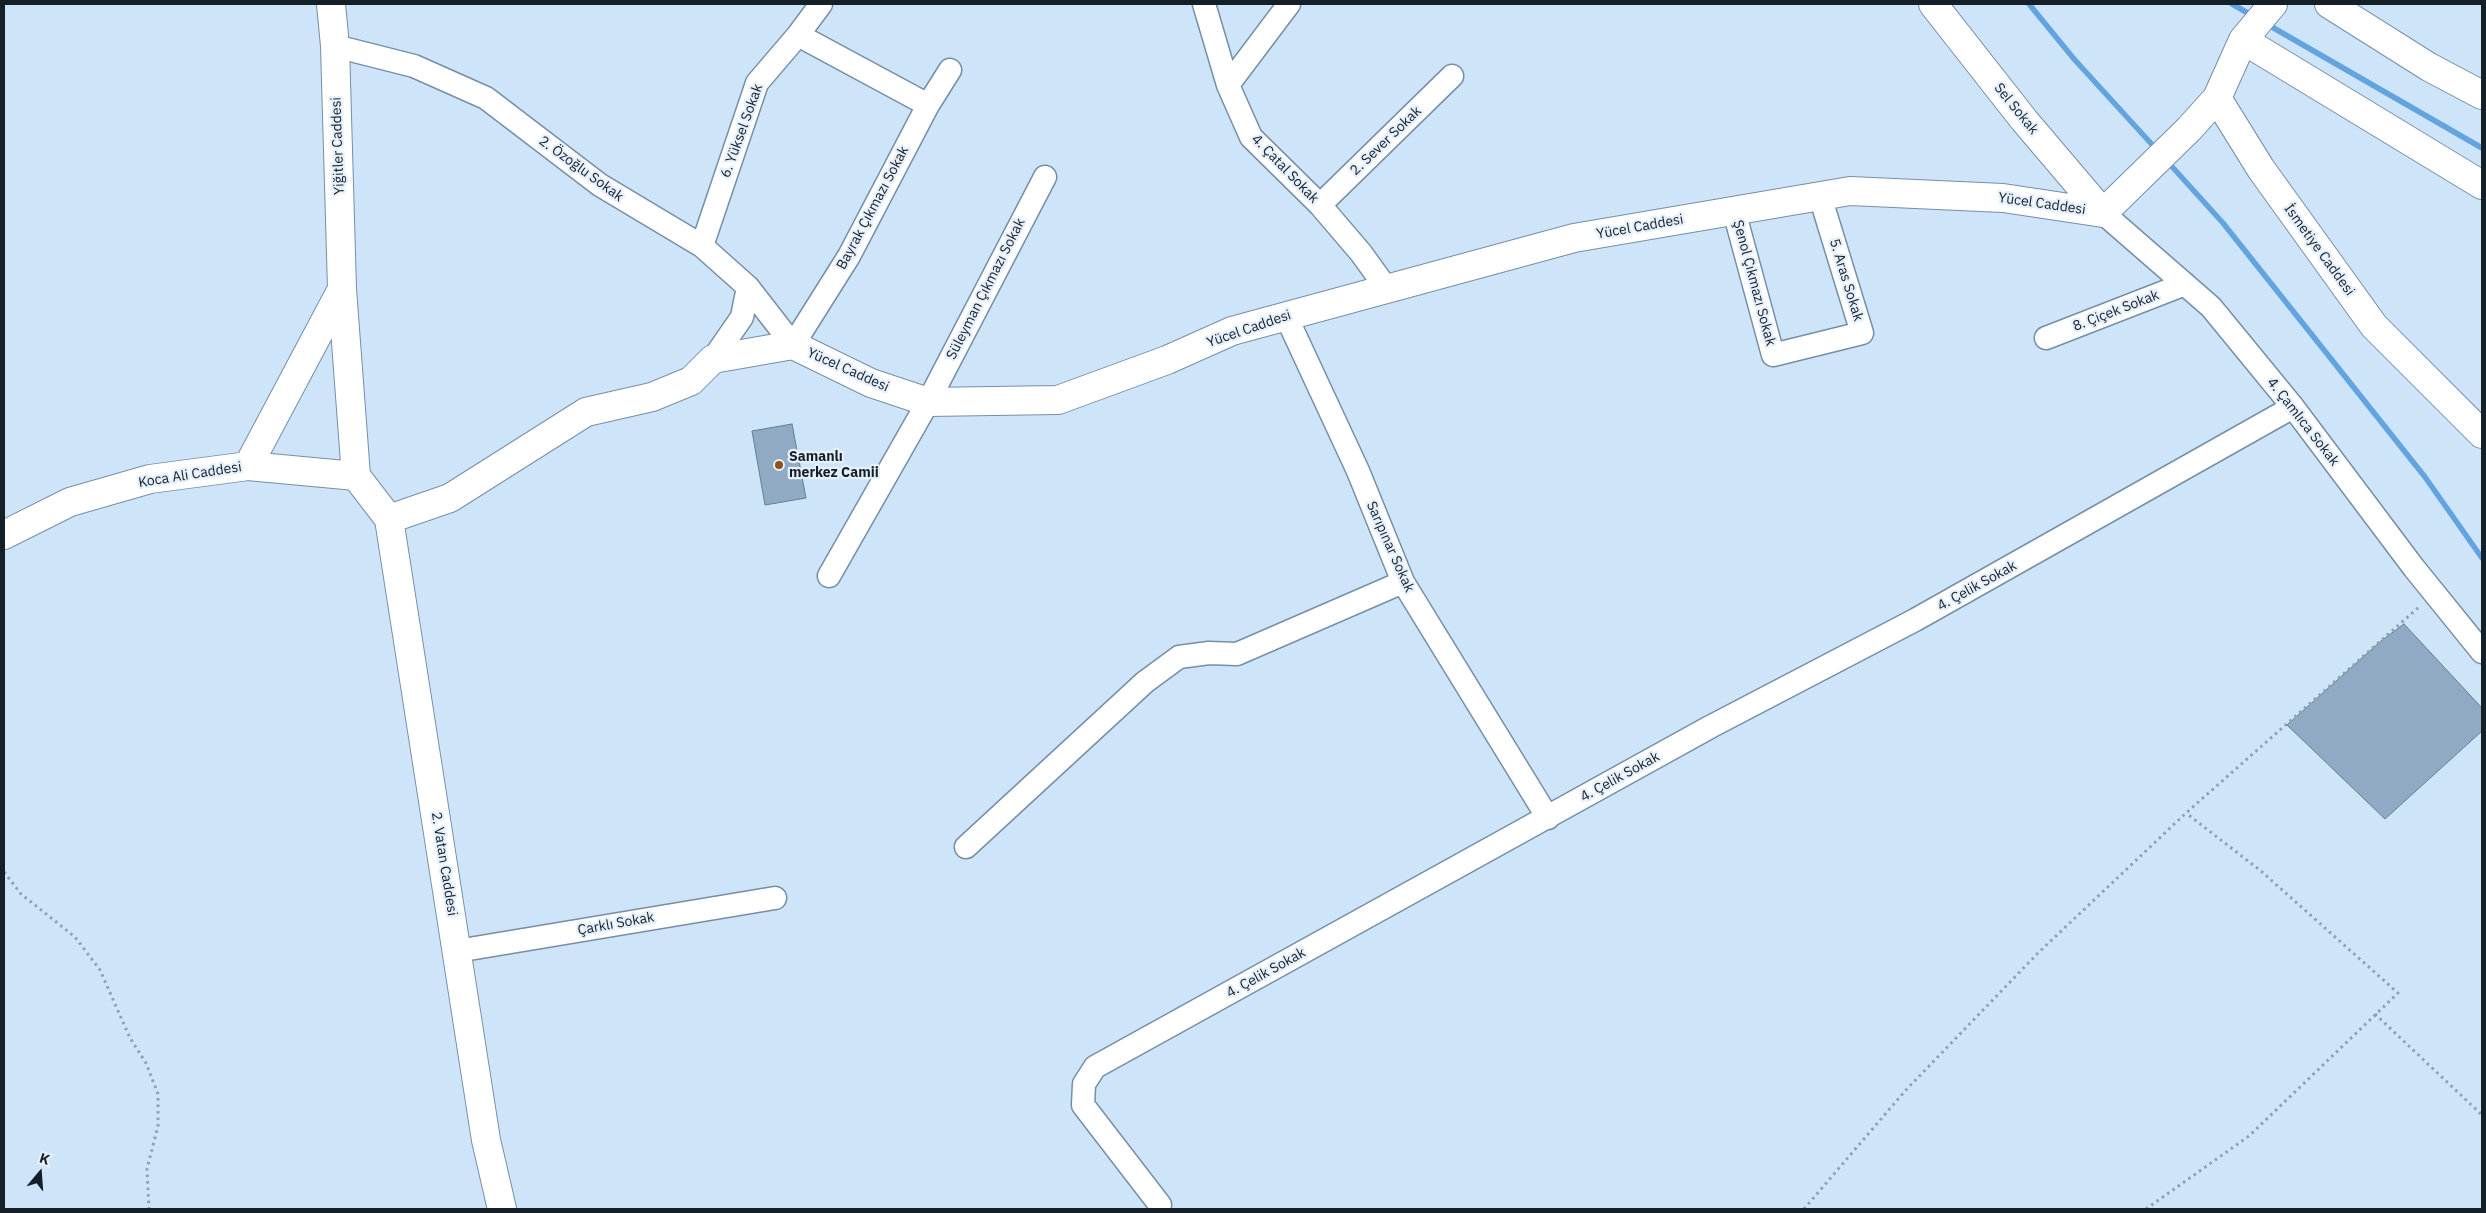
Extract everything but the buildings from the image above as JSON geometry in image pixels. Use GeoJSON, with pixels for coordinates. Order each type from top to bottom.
{"type":"FeatureCollection","features":[{"type":"Feature","properties":{"kind":"main road","name":"Yiğitler Caddesi"},"geometry":{"type":"LineString","coordinates":[[331,4],[335,46],[342,289],[356,476]]}},
{"type":"Feature","properties":{"kind":"main road","name":"Sel Sokak"},"geometry":{"type":"LineString","coordinates":[[1933,4],[2024,120],[2112,203]]}},
{"type":"Feature","properties":{"kind":"main road"},"geometry":{"type":"LineString","coordinates":[[2112,203],[2190,130],[2217,98],[2242,40],[2272,4]]}},
{"type":"Feature","properties":{"kind":"main road"},"geometry":{"type":"LineString","coordinates":[[2329,4],[2429,67],[2482,95]]}},
{"type":"Feature","properties":{"kind":"main road"},"geometry":{"type":"LineString","coordinates":[[2242,40],[2482,185]]}},
{"type":"Feature","properties":{"kind":"main road","name":"İsmetiye Caddesi"},"geometry":{"type":"LineString","coordinates":[[2217,98],[2261,169],[2374,326],[2482,434]]}},
{"type":"Feature","properties":{"kind":"main road","name":"Yücel Caddesi"},"geometry":{"type":"LineString","coordinates":[[713,359],[793,345],[871,383],[928,402],[1058,400],[1167,360],[1232,331],[1574,238],[1850,191],[2112,203]]}},
{"type":"Feature","properties":{"kind":"main road","name":"Yiğitler Caddesi"},"geometry":{"type":"LineString","coordinates":[[248,466],[342,289]]}},
{"type":"Feature","properties":{"kind":"main road"},"geometry":{"type":"LineString","coordinates":[[356,476],[389,519],[450,498],[586,412],[652,398],[690,381],[713,359]]}},
{"type":"Feature","properties":{"kind":"main road","name":"Koca Ali Caddesi"},"geometry":{"type":"LineString","coordinates":[[4,535],[70,502],[150,479],[248,466],[356,476]]}},
{"type":"Feature","properties":{"kind":"main road","name":"2. Vatan Caddesi"},"geometry":{"type":"LineString","coordinates":[[389,519],[486,1140],[502,1209]]}},
{"type":"Feature","properties":{"kind":"street","name":"6. Yüksel Sokak"},"geometry":{"type":"LineString","coordinates":[[702,246],[757,83],[798,35],[821,4]]}},
{"type":"Feature","properties":{"kind":"street","name":"4. Çatal Sokak"},"geometry":{"type":"LineString","coordinates":[[1204,4],[1228,85],[1251,138],[1320,205],[1361,253],[1387,289]]}},
{"type":"Feature","properties":{"kind":"street"},"geometry":{"type":"LineString","coordinates":[[1228,85],[1289,4]]}},
{"type":"Feature","properties":{"kind":"street"},"geometry":{"type":"LineString","coordinates":[[798,35],[928,105]]}},
{"type":"Feature","properties":{"kind":"street","name":"2. Özoğlu Sokak"},"geometry":{"type":"LineString","coordinates":[[335,46],[414,66],[486,98],[600,185],[702,246],[748,287],[793,345]]}},
{"type":"Feature","properties":{"kind":"street","name":"Bayrak Çıkmazı Sokak"},"geometry":{"type":"LineString","coordinates":[[793,345],[849,256],[928,105],[950,70]]}},
{"type":"Feature","properties":{"kind":"street","name":"2. Sever Sokak"},"geometry":{"type":"LineString","coordinates":[[1320,205],[1452,76]]}},
{"type":"Feature","properties":{"kind":"street","name":"Süleyman Çıkmazı Sokak"},"geometry":{"type":"LineString","coordinates":[[829,576],[928,402],[1044,177]]}},
{"type":"Feature","properties":{"kind":"street","name":"5. Aras Sokak"},"geometry":{"type":"LineString","coordinates":[[1773,355],[1862,333],[1820,196]]}},
{"type":"Feature","properties":{"kind":"street","name":"4. Çamlıca Sokak"},"geometry":{"type":"LineString","coordinates":[[2112,203],[2185,284],[2211,307],[2293,407],[2434,593],[2482,652]]}},
{"type":"Feature","properties":{"kind":"street","name":"Şenol Çıkmazı Sokak"},"geometry":{"type":"LineString","coordinates":[[1734,211],[1773,355]]}},
{"type":"Feature","properties":{"kind":"street","name":"8. Çiçek Sokak"},"geometry":{"type":"LineString","coordinates":[[2046,338],[2185,284]]}},
{"type":"Feature","properties":{"kind":"street"},"geometry":{"type":"LineString","coordinates":[[713,359],[742,317],[748,287]]}},
{"type":"Feature","properties":{"kind":"street","name":"Sarıpınar Sokak"},"geometry":{"type":"LineString","coordinates":[[1286,316],[1358,471],[1403,582],[1548,818]]}},
{"type":"Feature","properties":{"kind":"street","name":"4. Çelik Sokak"},"geometry":{"type":"LineString","coordinates":[[1160,1205],[1083,1105],[1084,1084],[1095,1067],[1710,727],[1916,620],[2293,407]]}},
{"type":"Feature","properties":{"kind":"street"},"geometry":{"type":"LineString","coordinates":[[966,847],[1145,682],[1179,657],[1209,653],[1237,654],[1403,582]]}},
{"type":"Feature","properties":{"kind":"street","name":"Çarklı Sokak"},"geometry":{"type":"LineString","coordinates":[[457,951],[775,898]]}},
{"type":"Feature","properties":{"kind":"path"},"geometry":{"type":"LineString","coordinates":[[1804,1209],[1905,1090],[2038,953],[2186,813],[2434,593]]}},
{"type":"Feature","properties":{"kind":"path"},"geometry":{"type":"LineString","coordinates":[[2146,1209],[2249,1136],[2398,993],[2261,871],[2186,813]]}},
{"type":"Feature","properties":{"kind":"path"},"geometry":{"type":"LineString","coordinates":[[4,872],[21,894],[75,937],[100,970],[130,1038],[146,1063],[158,1094],[158,1126],[147,1169],[148,1209]]}},
{"type":"Feature","properties":{"kind":"path"},"geometry":{"type":"LineString","coordinates":[[2375,1014],[2482,1115]]}},
{"type":"Feature","properties":{"kind":"waterway"},"geometry":{"type":"LineString","coordinates":[[2029,4],[2074,59],[2157,150]]}},
{"type":"Feature","properties":{"kind":"waterway"},"geometry":{"type":"LineString","coordinates":[[2232,4],[2253,16]]}},
{"type":"Feature","properties":{"kind":"waterway"},"geometry":{"type":"LineString","coordinates":[[2265,23],[2482,148]]}},
{"type":"Feature","properties":{"kind":"waterway"},"geometry":{"type":"LineString","coordinates":[[2166,160],[2223,223],[2425,477],[2482,558]]}},
{"type":"Feature","properties":{"kind":"place","name":"Samanlı merkez Camii"},"geometry":{"type":"Point","coordinates":[779,465]}}]}
